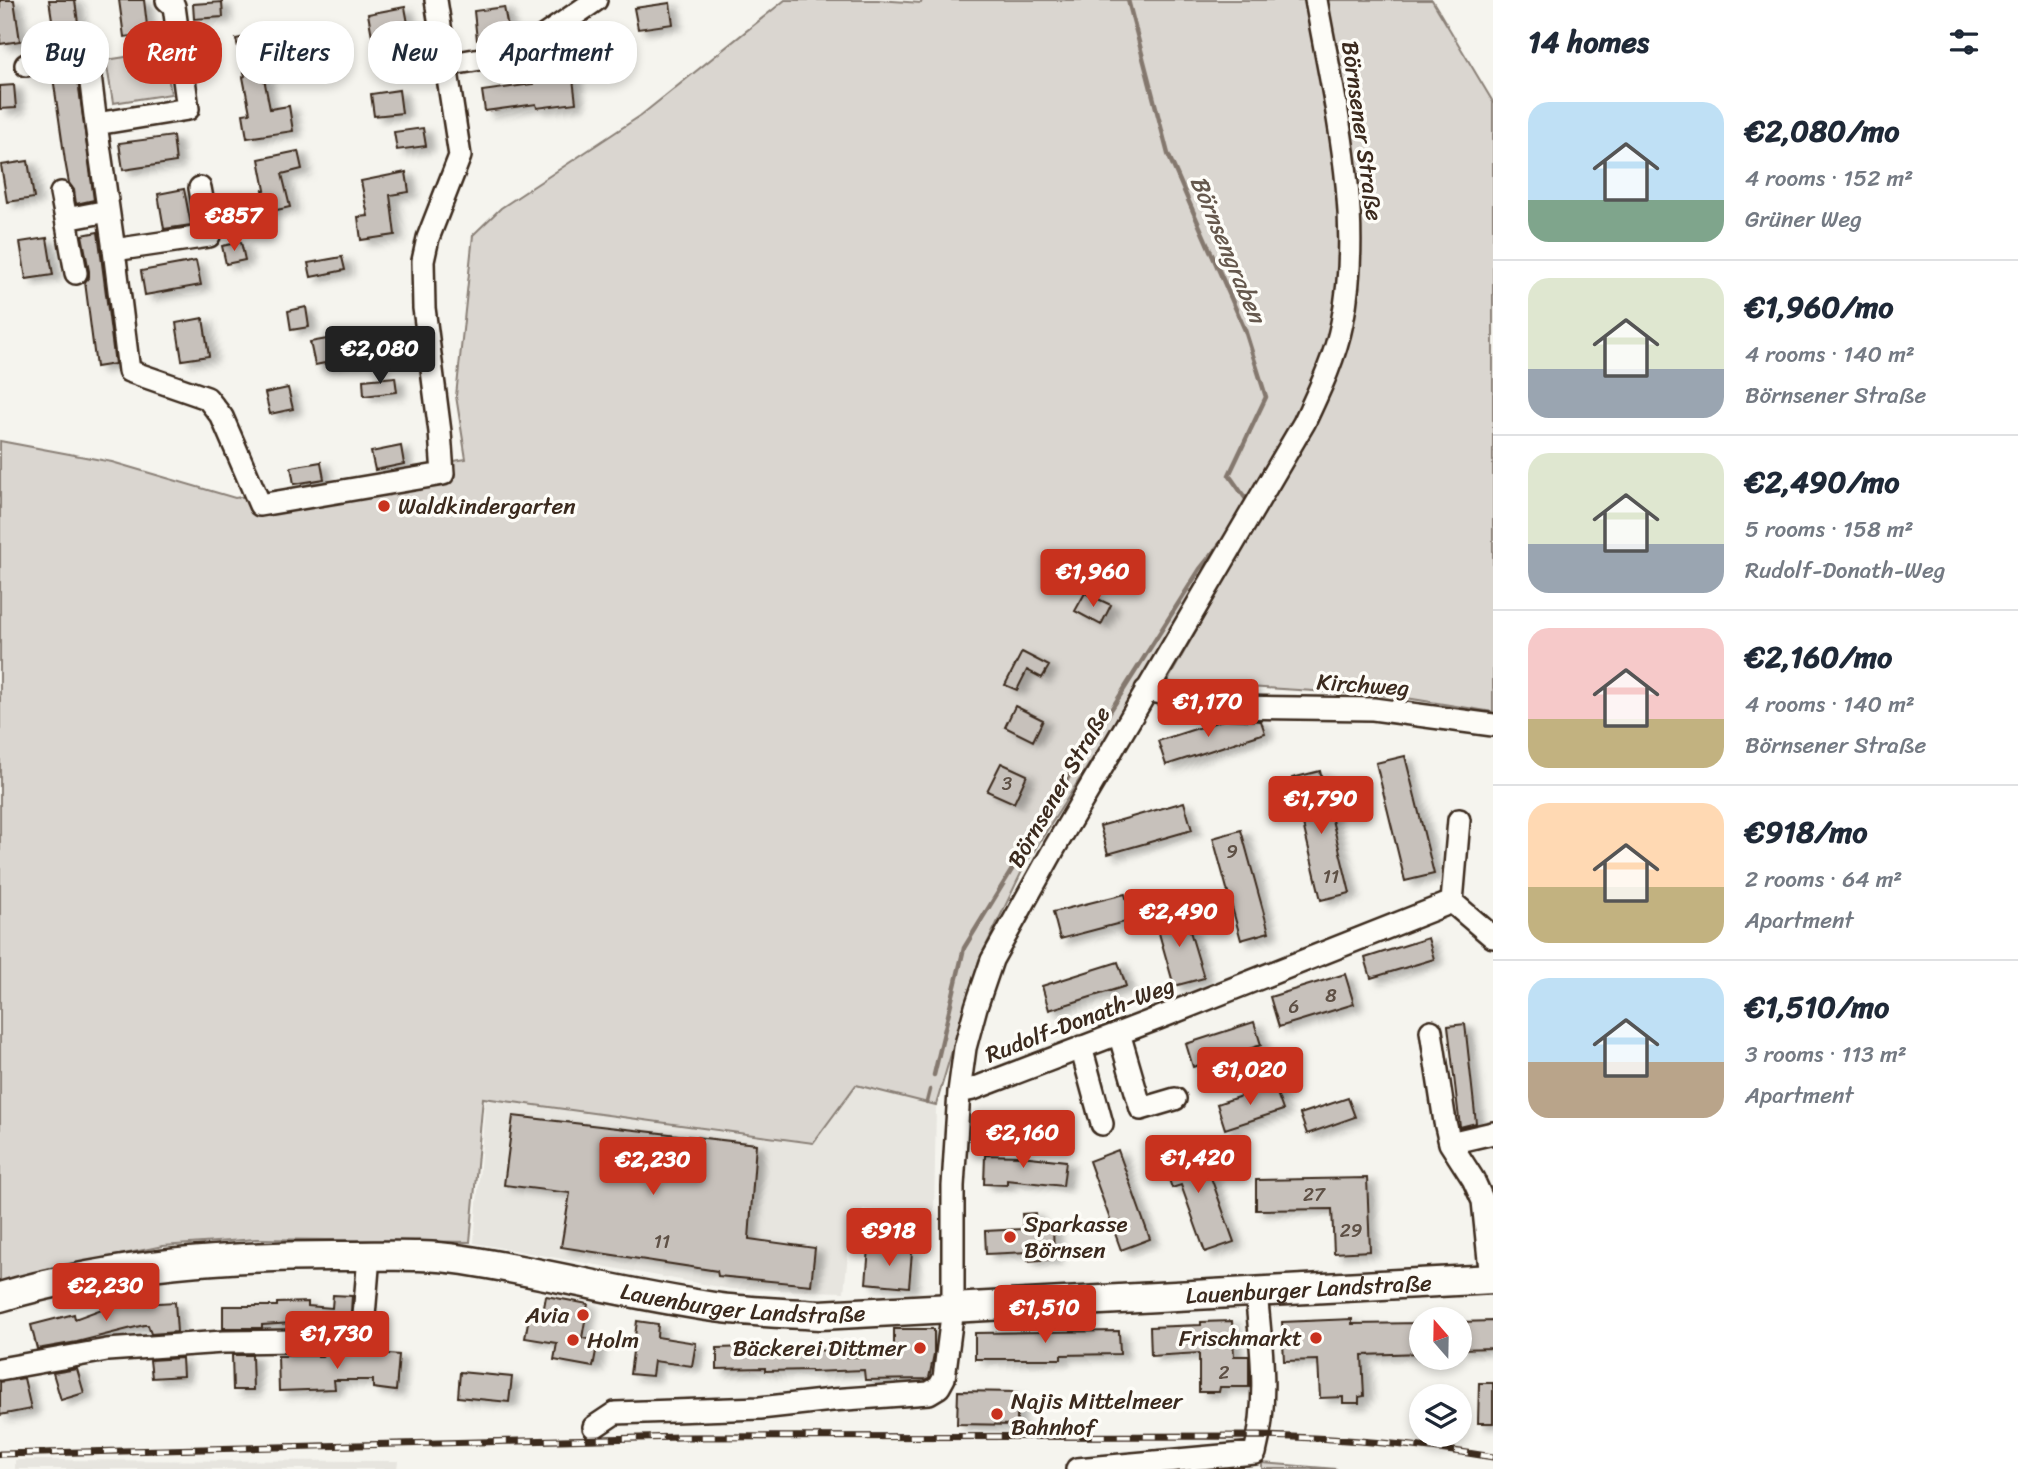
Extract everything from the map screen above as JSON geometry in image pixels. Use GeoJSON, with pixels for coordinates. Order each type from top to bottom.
{"type":"FeatureCollection","features":[{"type":"Feature","properties":{"kind":"main road","name":"Lauenburger Landstraße"},"geometry":{"type":"LineString","coordinates":[[0,1297],[113,1272],[211,1258],[297,1255],[461,1259],[633,1293],[770,1313],[820,1314],[953,1308],[1492,1279]]}},
{"type":"Feature","properties":{"kind":"street"},"geometry":{"type":"LineString","coordinates":[[96,124],[188,109],[174,5],[167,0]]}},
{"type":"Feature","properties":{"kind":"street"},"geometry":{"type":"LineString","coordinates":[[436,0],[439,21]]}},
{"type":"Feature","properties":{"kind":"street"},"geometry":{"type":"LineString","coordinates":[[462,62],[521,52],[596,0]]}},
{"type":"Feature","properties":{"kind":"street","name":"Börnsener Straße"},"geometry":{"type":"LineString","coordinates":[[594,1427],[615,1413],[760,1409],[832,1400],[929,1393],[939,1387],[944,1378],[953,1308],[953,1186],[965,1048],[992,960],[1027,894],[1304,423],[1325,377],[1342,326],[1350,272],[1350,210],[1317,0]]}},
{"type":"Feature","properties":{"kind":"street"},"geometry":{"type":"LineString","coordinates":[[91,84],[129,371],[207,398],[222,417],[260,505],[443,474],[422,277],[428,238],[460,156],[449,84]]}},
{"type":"Feature","properties":{"kind":"street"},"geometry":{"type":"LineString","coordinates":[[114,250],[209,236],[200,188]]}},
{"type":"Feature","properties":{"kind":"street"},"geometry":{"type":"LineString","coordinates":[[61,193],[76,273]]}},
{"type":"Feature","properties":{"kind":"street"},"geometry":{"type":"LineString","coordinates":[[66,219],[108,211]]}},
{"type":"Feature","properties":{"kind":"street","name":"Kirchweg"},"geometry":{"type":"LineString","coordinates":[[1146,690],[1234,707],[1373,709],[1493,725]]}},
{"type":"Feature","properties":{"kind":"street"},"geometry":{"type":"LineString","coordinates":[[1459,820],[1452,902],[1493,937]]}},
{"type":"Feature","properties":{"kind":"street","name":"Rudolf-Donath-Weg"},"geometry":{"type":"LineString","coordinates":[[960,1092],[1119,1033],[1452,902]]}},
{"type":"Feature","properties":{"kind":"street"},"geometry":{"type":"LineString","coordinates":[[1431,1031],[1450,1143],[1473,1179],[1483,1201],[1490,1241],[1492,1279]]}},
{"type":"Feature","properties":{"kind":"street"},"geometry":{"type":"LineString","coordinates":[[1119,1033],[1140,1109],[1175,1100]]}},
{"type":"Feature","properties":{"kind":"street"},"geometry":{"type":"LineString","coordinates":[[1081,1047],[1102,1124]]}},
{"type":"Feature","properties":{"kind":"street"},"geometry":{"type":"LineString","coordinates":[[1450,1143],[1493,1133]]}},
{"type":"Feature","properties":{"kind":"street"},"geometry":{"type":"LineString","coordinates":[[0,1369],[107,1350],[223,1342],[362,1340],[369,1256]]}},
{"type":"Feature","properties":{"kind":"street"},"geometry":{"type":"LineString","coordinates":[[1077,1469],[1254,1461],[1264,1404],[1256,1292]]}},
{"type":"Feature","properties":{"kind":"shaded area"},"geometry":{"type":"Polygon","coordinates":[[[785,0],[921,3],[922,0],[1432,0],[1493,102],[1493,712],[1394,696],[1167,682],[1242,550],[1223,545],[1025,865],[979,960],[936,1105],[856,1085],[813,1143],[483,1098],[470,1242],[256,1239],[163,1246],[56,1268],[0,1285],[0,441],[112,462],[235,498],[466,459],[456,396],[473,235],[501,208],[640,116],[785,0]]]}},
{"type":"Feature","properties":{"kind":"shaded area"},"geometry":{"type":"Polygon","coordinates":[[[123,57],[123,84],[169,84],[171,94],[113,103],[109,60],[123,57]]]}},
{"type":"Feature","properties":{"kind":"shaded area"},"geometry":{"type":"Polygon","coordinates":[[[856,1085],[936,1105],[934,1216],[863,1209],[850,1236],[844,1292],[731,1289],[474,1243],[485,1101],[856,1085]]]}},
{"type":"Feature","properties":{"kind":"shaded area"},"geometry":{"type":"Polygon","coordinates":[[[15,1460],[398,1461],[397,1469],[15,1469],[15,1460]]]}},
{"type":"Feature","properties":{"kind":"shaded area"},"geometry":{"type":"Polygon","coordinates":[[[1262,1463],[1337,1469],[1262,1469],[1262,1463]]]}},
{"type":"Feature","properties":{"kind":"building"},"geometry":{"type":"Polygon","coordinates":[[[0,0],[14,0],[20,41],[0,44],[0,0]]]}},
{"type":"Feature","properties":{"kind":"building"},"geometry":{"type":"Polygon","coordinates":[[[49,0],[75,0],[78,21],[52,21],[49,0]]]}},
{"type":"Feature","properties":{"kind":"building"},"geometry":{"type":"Polygon","coordinates":[[[119,0],[144,0],[146,21],[123,21],[123,30],[119,0]]]}},
{"type":"Feature","properties":{"kind":"building"},"geometry":{"type":"Polygon","coordinates":[[[222,2],[223,17],[194,19],[193,4],[222,2]]]}},
{"type":"Feature","properties":{"kind":"building"},"geometry":{"type":"Polygon","coordinates":[[[670,3],[673,24],[638,29],[634,8],[670,3]]]}},
{"type":"Feature","properties":{"kind":"building"},"geometry":{"type":"Polygon","coordinates":[[[405,7],[408,21],[369,21],[368,14],[405,7]]]}},
{"type":"Feature","properties":{"kind":"building"},"geometry":{"type":"Polygon","coordinates":[[[504,7],[507,21],[476,21],[476,30],[474,11],[504,7]]]}},
{"type":"Feature","properties":{"kind":"building"},"geometry":{"type":"Polygon","coordinates":[[[54,84],[78,84],[94,200],[76,204],[65,161],[54,84]]]}},
{"type":"Feature","properties":{"kind":"building"},"geometry":{"type":"Polygon","coordinates":[[[244,84],[265,84],[270,109],[289,106],[293,131],[247,138],[243,114],[250,113],[244,84]]]}},
{"type":"Feature","properties":{"kind":"building"},"geometry":{"type":"Polygon","coordinates":[[[533,84],[574,84],[576,103],[537,108],[536,104],[485,111],[482,91],[533,84]]]}},
{"type":"Feature","properties":{"kind":"building"},"geometry":{"type":"Polygon","coordinates":[[[14,85],[16,108],[0,109],[0,86],[14,85]]]}},
{"type":"Feature","properties":{"kind":"building"},"geometry":{"type":"Polygon","coordinates":[[[399,90],[402,113],[374,116],[371,94],[399,90]]]}},
{"type":"Feature","properties":{"kind":"building"},"geometry":{"type":"Polygon","coordinates":[[[423,128],[426,146],[397,150],[394,132],[423,128]]]}},
{"type":"Feature","properties":{"kind":"building"},"geometry":{"type":"Polygon","coordinates":[[[173,136],[176,162],[123,170],[119,143],[173,136]]]}},
{"type":"Feature","properties":{"kind":"building"},"geometry":{"type":"Polygon","coordinates":[[[298,151],[302,169],[282,174],[290,207],[268,212],[259,159],[298,151]]]}},
{"type":"Feature","properties":{"kind":"building"},"geometry":{"type":"Polygon","coordinates":[[[28,161],[34,198],[7,202],[1,165],[28,161]]]}},
{"type":"Feature","properties":{"kind":"building"},"geometry":{"type":"Polygon","coordinates":[[[406,172],[409,192],[390,195],[395,235],[361,240],[358,217],[368,216],[361,181],[406,172]]]}},
{"type":"Feature","properties":{"kind":"building"},"geometry":{"type":"Polygon","coordinates":[[[184,189],[191,225],[164,229],[158,194],[184,189]]]}},
{"type":"Feature","properties":{"kind":"building"},"geometry":{"type":"Polygon","coordinates":[[[98,232],[115,364],[96,367],[85,282],[89,271],[82,235],[98,232]]]}},
{"type":"Feature","properties":{"kind":"building"},"geometry":{"type":"Polygon","coordinates":[[[47,238],[53,275],[26,279],[20,242],[47,238]]]}},
{"type":"Feature","properties":{"kind":"building"},"geometry":{"type":"Polygon","coordinates":[[[241,242],[245,260],[226,264],[222,246],[241,242]]]}},
{"type":"Feature","properties":{"kind":"building"},"geometry":{"type":"Polygon","coordinates":[[[342,257],[345,270],[311,277],[308,263],[342,257]]]}},
{"type":"Feature","properties":{"kind":"building"},"geometry":{"type":"Polygon","coordinates":[[[196,261],[201,285],[145,295],[141,271],[196,261]]]}},
{"type":"Feature","properties":{"kind":"building"},"geometry":{"type":"Polygon","coordinates":[[[306,307],[309,327],[291,330],[288,311],[306,307]]]}},
{"type":"Feature","properties":{"kind":"building"},"geometry":{"type":"Polygon","coordinates":[[[203,318],[209,356],[182,360],[176,323],[203,318]]]}},
{"type":"Feature","properties":{"kind":"building"},"geometry":{"type":"Polygon","coordinates":[[[361,333],[365,355],[315,365],[310,342],[361,333]]]}},
{"type":"Feature","properties":{"kind":"building"},"geometry":{"type":"Polygon","coordinates":[[[395,377],[397,392],[364,396],[363,380],[395,377]]]}},
{"type":"Feature","properties":{"kind":"building"},"geometry":{"type":"Polygon","coordinates":[[[288,388],[293,409],[270,414],[265,393],[288,388]]]}},
{"type":"Feature","properties":{"kind":"building"},"geometry":{"type":"Polygon","coordinates":[[[401,446],[404,464],[375,470],[371,452],[401,446]]]}},
{"type":"Feature","properties":{"kind":"building"},"geometry":{"type":"Polygon","coordinates":[[[321,462],[324,479],[294,484],[291,467],[321,462]]]}},
{"type":"Feature","properties":{"kind":"building"},"geometry":{"type":"Polygon","coordinates":[[[1085,593],[1111,605],[1101,625],[1075,611],[1085,593]]]}},
{"type":"Feature","properties":{"kind":"building"},"geometry":{"type":"Polygon","coordinates":[[[1022,652],[1049,666],[1042,678],[1027,670],[1017,690],[1005,685],[1022,652]]]}},
{"type":"Feature","properties":{"kind":"building"},"geometry":{"type":"Polygon","coordinates":[[[1015,706],[1043,720],[1033,741],[1005,727],[1015,706]]]}},
{"type":"Feature","properties":{"kind":"building"},"geometry":{"type":"Polygon","coordinates":[[[1226,719],[1261,721],[1265,733],[1166,765],[1158,741],[1226,719]]]}},
{"type":"Feature","properties":{"kind":"building"},"geometry":{"type":"Polygon","coordinates":[[[1405,756],[1434,874],[1405,881],[1376,763],[1405,756]]]}},
{"type":"Feature","properties":{"kind":"building"},"geometry":{"type":"Polygon","coordinates":[[[1001,763],[1027,775],[1014,803],[987,791],[1001,763]]]}},
{"type":"Feature","properties":{"kind":"building"},"geometry":{"type":"Polygon","coordinates":[[[1320,771],[1350,893],[1321,900],[1292,778],[1320,771]]]}},
{"type":"Feature","properties":{"kind":"building"},"geometry":{"type":"Polygon","coordinates":[[[1184,802],[1192,830],[1108,854],[1100,826],[1184,802]]]}},
{"type":"Feature","properties":{"kind":"building"},"geometry":{"type":"Polygon","coordinates":[[[1241,830],[1269,932],[1241,940],[1213,838],[1241,830]]]}},
{"type":"Feature","properties":{"kind":"building"},"geometry":{"type":"Polygon","coordinates":[[[1125,894],[1132,920],[1060,939],[1053,912],[1125,894]]]}},
{"type":"Feature","properties":{"kind":"building"},"geometry":{"type":"Polygon","coordinates":[[[1184,911],[1204,978],[1174,986],[1155,919],[1184,911]]]}},
{"type":"Feature","properties":{"kind":"building"},"geometry":{"type":"Polygon","coordinates":[[[1428,938],[1434,959],[1371,978],[1365,958],[1428,938]]]}},
{"type":"Feature","properties":{"kind":"building"},"geometry":{"type":"Polygon","coordinates":[[[1118,962],[1126,986],[1049,1010],[1042,986],[1118,962]]]}},
{"type":"Feature","properties":{"kind":"building"},"geometry":{"type":"Polygon","coordinates":[[[1345,974],[1354,1004],[1279,1027],[1270,997],[1345,974]]]}},
{"type":"Feature","properties":{"kind":"building"},"geometry":{"type":"Polygon","coordinates":[[[1254,1022],[1261,1045],[1193,1067],[1186,1044],[1254,1022]]]}},
{"type":"Feature","properties":{"kind":"building"},"geometry":{"type":"Polygon","coordinates":[[[1465,1024],[1476,1123],[1460,1127],[1448,1026],[1465,1024]]]}},
{"type":"Feature","properties":{"kind":"building"},"geometry":{"type":"Polygon","coordinates":[[[1274,1085],[1283,1110],[1225,1129],[1217,1104],[1274,1085]]]}},
{"type":"Feature","properties":{"kind":"building"},"geometry":{"type":"Polygon","coordinates":[[[1348,1098],[1355,1117],[1307,1134],[1300,1114],[1348,1098]]]}},
{"type":"Feature","properties":{"kind":"building"},"geometry":{"type":"Polygon","coordinates":[[[513,1116],[756,1144],[749,1239],[815,1248],[811,1285],[718,1276],[717,1271],[561,1247],[570,1193],[504,1185],[513,1116]]]}},
{"type":"Feature","properties":{"kind":"building"},"geometry":{"type":"Polygon","coordinates":[[[1191,1140],[1203,1175],[1209,1172],[1234,1242],[1205,1252],[1181,1185],[1172,1188],[1159,1151],[1191,1140]]]}},
{"type":"Feature","properties":{"kind":"building"},"geometry":{"type":"Polygon","coordinates":[[[1118,1150],[1150,1239],[1121,1250],[1089,1161],[1118,1150]]]}},
{"type":"Feature","properties":{"kind":"building"},"geometry":{"type":"Polygon","coordinates":[[[985,1155],[1066,1161],[1063,1186],[1007,1180],[1007,1185],[984,1184],[985,1155]]]}},
{"type":"Feature","properties":{"kind":"building"},"geometry":{"type":"Polygon","coordinates":[[[1367,1178],[1370,1251],[1334,1253],[1332,1209],[1256,1210],[1256,1180],[1367,1178]]]}},
{"type":"Feature","properties":{"kind":"building"},"geometry":{"type":"Polygon","coordinates":[[[1035,1213],[1036,1225],[1053,1224],[1054,1259],[1028,1261],[1028,1252],[986,1254],[985,1231],[1023,1229],[1022,1214],[1035,1213]]]}},
{"type":"Feature","properties":{"kind":"building"},"geometry":{"type":"Polygon","coordinates":[[[869,1248],[912,1252],[909,1287],[866,1283],[869,1248]]]}},
{"type":"Feature","properties":{"kind":"building"},"geometry":{"type":"Polygon","coordinates":[[[333,1295],[352,1296],[350,1327],[322,1326],[323,1321],[262,1325],[262,1328],[223,1328],[223,1306],[277,1306],[277,1303],[308,1302],[308,1306],[332,1308],[333,1295]]]}},
{"type":"Feature","properties":{"kind":"building"},"geometry":{"type":"Polygon","coordinates":[[[546,1296],[588,1304],[582,1338],[598,1341],[593,1367],[554,1360],[557,1343],[525,1338],[529,1317],[542,1319],[546,1296]]]}},
{"type":"Feature","properties":{"kind":"building"},"geometry":{"type":"Polygon","coordinates":[[[123,1301],[124,1305],[175,1302],[177,1332],[151,1334],[148,1325],[144,1325],[37,1349],[31,1325],[74,1314],[75,1319],[123,1301]]]}},
{"type":"Feature","properties":{"kind":"building"},"geometry":{"type":"Polygon","coordinates":[[[1352,1319],[1352,1324],[1409,1323],[1409,1353],[1362,1355],[1364,1396],[1359,1397],[1359,1403],[1343,1403],[1343,1397],[1320,1398],[1318,1360],[1284,1361],[1282,1322],[1352,1319]]]}},
{"type":"Feature","properties":{"kind":"building"},"geometry":{"type":"Polygon","coordinates":[[[637,1321],[658,1324],[657,1337],[696,1343],[692,1366],[654,1361],[652,1376],[630,1374],[637,1321]]]}},
{"type":"Feature","properties":{"kind":"building"},"geometry":{"type":"Polygon","coordinates":[[[1232,1321],[1234,1356],[1249,1356],[1249,1387],[1220,1387],[1219,1392],[1199,1392],[1199,1353],[1151,1356],[1150,1327],[1232,1321]]]}},
{"type":"Feature","properties":{"kind":"building"},"geometry":{"type":"Polygon","coordinates":[[[1493,1321],[1493,1348],[1472,1349],[1472,1322],[1493,1321]]]}},
{"type":"Feature","properties":{"kind":"building"},"geometry":{"type":"Polygon","coordinates":[[[894,1329],[934,1329],[934,1354],[929,1378],[865,1380],[864,1370],[811,1372],[765,1371],[765,1368],[717,1369],[717,1348],[843,1350],[844,1357],[894,1357],[894,1329]]]}},
{"type":"Feature","properties":{"kind":"building"},"geometry":{"type":"Polygon","coordinates":[[[1119,1331],[1120,1354],[1061,1355],[1061,1359],[975,1359],[975,1333],[1119,1331]]]}},
{"type":"Feature","properties":{"kind":"building"},"geometry":{"type":"Polygon","coordinates":[[[367,1352],[399,1355],[396,1391],[373,1388],[373,1380],[334,1380],[335,1389],[279,1391],[278,1356],[367,1352]]]}},
{"type":"Feature","properties":{"kind":"building"},"geometry":{"type":"Polygon","coordinates":[[[232,1355],[252,1355],[253,1390],[233,1390],[232,1355]]]}},
{"type":"Feature","properties":{"kind":"building"},"geometry":{"type":"Polygon","coordinates":[[[182,1358],[183,1376],[152,1378],[150,1360],[182,1358]]]}},
{"type":"Feature","properties":{"kind":"building"},"geometry":{"type":"Polygon","coordinates":[[[77,1369],[84,1393],[61,1400],[53,1373],[77,1369]]]}},
{"type":"Feature","properties":{"kind":"building"},"geometry":{"type":"Polygon","coordinates":[[[460,1372],[512,1377],[509,1402],[458,1397],[460,1372]]]}},
{"type":"Feature","properties":{"kind":"building"},"geometry":{"type":"Polygon","coordinates":[[[24,1378],[31,1409],[0,1415],[0,1382],[24,1378]]]}},
{"type":"Feature","properties":{"kind":"building"},"geometry":{"type":"Polygon","coordinates":[[[1479,1383],[1493,1383],[1493,1423],[1478,1423],[1479,1383]]]}},
{"type":"Feature","properties":{"kind":"building"},"geometry":{"type":"Polygon","coordinates":[[[958,1391],[1017,1392],[1017,1425],[957,1424],[958,1391]]]}},
{"type":"Feature","properties":{"kind":"waterway","name":"Börnsengraben"},"geometry":{"type":"LineString","coordinates":[[1128,0],[1168,154],[1245,330],[1266,397],[1229,475],[1248,502]]}},
{"type":"Feature","properties":{"kind":"waterway","name":"Börnsengraben"},"geometry":{"type":"LineString","coordinates":[[1035,830],[1200,569],[1224,539]]}},
{"type":"Feature","properties":{"kind":"waterway","name":"Börnsengraben"},"geometry":{"type":"LineString","coordinates":[[934,1075],[964,948],[1030,840]]}},
{"type":"Feature","properties":{"kind":"waterway","name":"Börnsengraben"},"geometry":{"type":"LineString","coordinates":[[927,1102],[930,1090]]}},
{"type":"Feature","properties":{"kind":"railway"},"geometry":{"type":"LineString","coordinates":[[0,1454],[680,1437],[1259,1436],[1376,1442],[1493,1457]]}},
{"type":"Feature","properties":{"kind":"place","name":"Waldkindergarten"},"geometry":{"type":"Point","coordinates":[384,506]}},
{"type":"Feature","properties":{"kind":"place","name":"Sparkasse Börnsen"},"geometry":{"type":"Point","coordinates":[1010,1237]}},
{"type":"Feature","properties":{"kind":"place","name":"Avia"},"geometry":{"type":"Point","coordinates":[583,1315]}},
{"type":"Feature","properties":{"kind":"place","name":"Frischmarkt"},"geometry":{"type":"Point","coordinates":[1316,1338]}},
{"type":"Feature","properties":{"kind":"place","name":"Holm"},"geometry":{"type":"Point","coordinates":[573,1340]}},
{"type":"Feature","properties":{"kind":"place","name":"Bäckerei Dittmer"},"geometry":{"type":"Point","coordinates":[920,1348]}},
{"type":"Feature","properties":{"kind":"place","name":"Najis Mittelmeer Bahnhof"},"geometry":{"type":"Point","coordinates":[997,1414]}}]}
